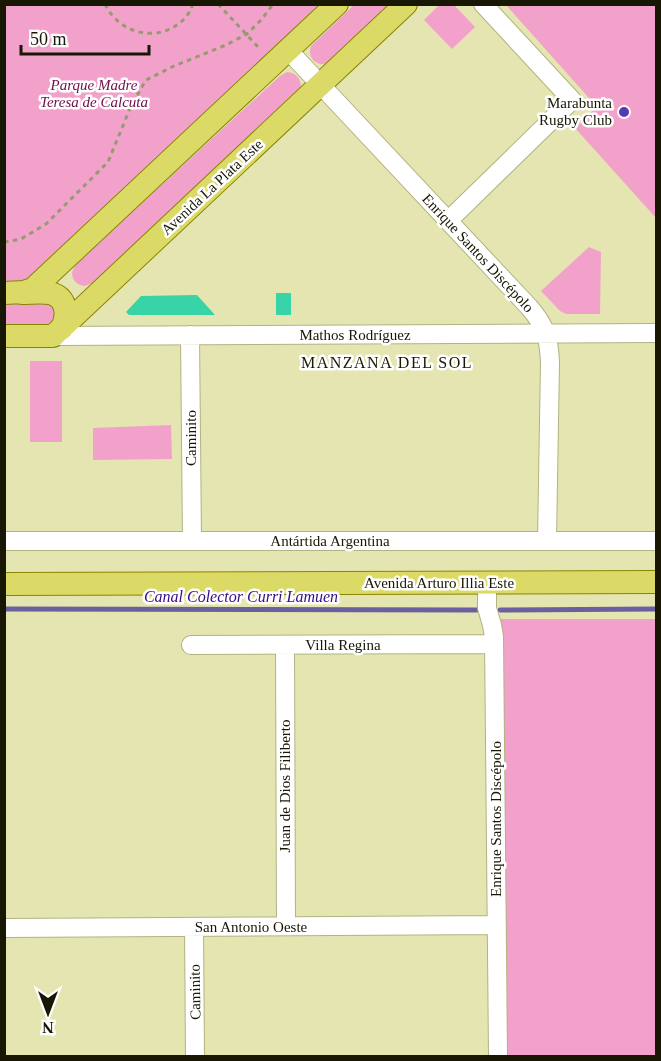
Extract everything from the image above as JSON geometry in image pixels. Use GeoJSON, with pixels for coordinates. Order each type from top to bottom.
{"type":"FeatureCollection","features":[{"type":"Feature","properties":{"kind":"main road"},"geometry":{"type":"LineString","coordinates":[[12,293],[29,291],[37,285],[337,4]]}},
{"type":"Feature","properties":{"kind":"main road","name":"Avenida La Plata Este"},"geometry":{"type":"LineString","coordinates":[[57,332],[406,4]]}},
{"type":"Feature","properties":{"kind":"main road"},"geometry":{"type":"LineString","coordinates":[[4,336],[57,332],[65,322],[66,310],[57,296],[47,293],[12,293]]}},
{"type":"Feature","properties":{"kind":"main road","name":"Avenida Arturo Illia Este"},"geometry":{"type":"LineString","coordinates":[[4,584],[657,582]]}},
{"type":"Feature","properties":{"kind":"street"},"geometry":{"type":"LineString","coordinates":[[449,220],[572,100],[483,4]]}},
{"type":"Feature","properties":{"kind":"street","name":"Enrique Santos Discépolo"},"geometry":{"type":"LineString","coordinates":[[288,50],[530,307],[547,334],[550,362],[547,541]]}},
{"type":"Feature","properties":{"kind":"street","name":"Mathos Rodríguez"},"geometry":{"type":"LineString","coordinates":[[57,332],[190,335],[657,333]]}},
{"type":"Feature","properties":{"kind":"street","name":"Caminito"},"geometry":{"type":"LineString","coordinates":[[190,335],[192,541]]}},
{"type":"Feature","properties":{"kind":"street","name":"Antártida Argentina"},"geometry":{"type":"LineString","coordinates":[[4,541],[657,541]]}},
{"type":"Feature","properties":{"kind":"street","name":"Enrique Santos Discépolo"},"geometry":{"type":"LineString","coordinates":[[487,583],[488,608],[494,644],[498,1056]]}},
{"type":"Feature","properties":{"kind":"street","name":"Villa Regina"},"geometry":{"type":"LineString","coordinates":[[191,645],[494,644]]}},
{"type":"Feature","properties":{"kind":"street","name":"Juan de Dios Filiberto"},"geometry":{"type":"LineString","coordinates":[[285,645],[286,926]]}},
{"type":"Feature","properties":{"kind":"street","name":"San Antonio Oeste"},"geometry":{"type":"LineString","coordinates":[[4,928],[497,925]]}},
{"type":"Feature","properties":{"kind":"street","name":"Caminito"},"geometry":{"type":"LineString","coordinates":[[194,927],[195,1056]]}},
{"type":"Feature","properties":{"kind":"path"},"geometry":{"type":"LineString","coordinates":[[4,15],[5,4]]}},
{"type":"Feature","properties":{"kind":"path"},"geometry":{"type":"LineString","coordinates":[[105,4],[109,14],[118,23],[132,31],[148,34],[176,26],[187,16],[193,4]]}},
{"type":"Feature","properties":{"kind":"path"},"geometry":{"type":"LineString","coordinates":[[218,4],[260,49]]}},
{"type":"Feature","properties":{"kind":"path"},"geometry":{"type":"LineString","coordinates":[[4,242],[21,239],[46,224],[108,162],[131,106],[146,80],[247,34],[273,4]]}},
{"type":"Feature","properties":{"kind":"green space","name":"Parque Madre Teresa de Calcuta"},"geometry":{"type":"Polygon","coordinates":[[[4,5],[321,5],[29,278],[5,283],[4,5]]]}},
{"type":"Feature","properties":{"kind":"green space"},"geometry":{"type":"Polygon","coordinates":[[[354,5],[391,5],[327,64],[319,64],[313,60],[310,54],[311,46],[354,5]]]}},
{"type":"Feature","properties":{"kind":"green space","name":"Marabunta Rugby Club"},"geometry":{"type":"Polygon","coordinates":[[[506,5],[656,5],[656,218],[575,128],[597,107],[506,5]]]}},
{"type":"Feature","properties":{"kind":"green space"},"geometry":{"type":"Polygon","coordinates":[[[438,6],[455,6],[475,27],[452,49],[424,20],[438,6]]]}},
{"type":"Feature","properties":{"kind":"green space"},"geometry":{"type":"Polygon","coordinates":[[[287,72],[297,77],[301,88],[93,283],[85,286],[76,282],[72,272],[76,264],[287,72]]]}},
{"type":"Feature","properties":{"kind":"green space"},"geometry":{"type":"Polygon","coordinates":[[[589,247],[601,252],[600,314],[566,314],[560,311],[541,291],[589,247]]]}},
{"type":"Feature","properties":{"kind":"green space"},"geometry":{"type":"Polygon","coordinates":[[[4,301],[49,302],[56,311],[49,324],[5,326],[4,301]]]}},
{"type":"Feature","properties":{"kind":"green space"},"geometry":{"type":"Polygon","coordinates":[[[30,361],[62,361],[62,442],[30,442],[30,361]]]}},
{"type":"Feature","properties":{"kind":"green space"},"geometry":{"type":"Polygon","coordinates":[[[171,425],[172,459],[93,460],[93,428],[171,425]]]}},
{"type":"Feature","properties":{"kind":"green space"},"geometry":{"type":"Polygon","coordinates":[[[500,619],[656,619],[656,1056],[504,1056],[500,619]]]}},
{"type":"Feature","properties":{"kind":"building"},"geometry":{"type":"Polygon","coordinates":[[[276,293],[291,293],[291,315],[276,315],[276,293]]]}},
{"type":"Feature","properties":{"kind":"building"},"geometry":{"type":"Polygon","coordinates":[[[197,295],[215,315],[129,315],[126,312],[141,296],[197,295]]]}},
{"type":"Feature","properties":{"kind":"waterway","name":"Canal Colector Curri Lamuen"},"geometry":{"type":"LineString","coordinates":[[4,609],[477,610]]}},
{"type":"Feature","properties":{"kind":"waterway","name":"Canal Colector Curri Lamuen"},"geometry":{"type":"LineString","coordinates":[[500,610],[656,609]]}},
{"type":"Feature","properties":{"kind":"place","name":"Marabunta Rugby Club"},"geometry":{"type":"Point","coordinates":[624,112]}},
{"type":"Feature","properties":{"kind":"district","name":"MANZANA DEL SOL"},"geometry":{"type":"Point","coordinates":[387,362]}}]}
